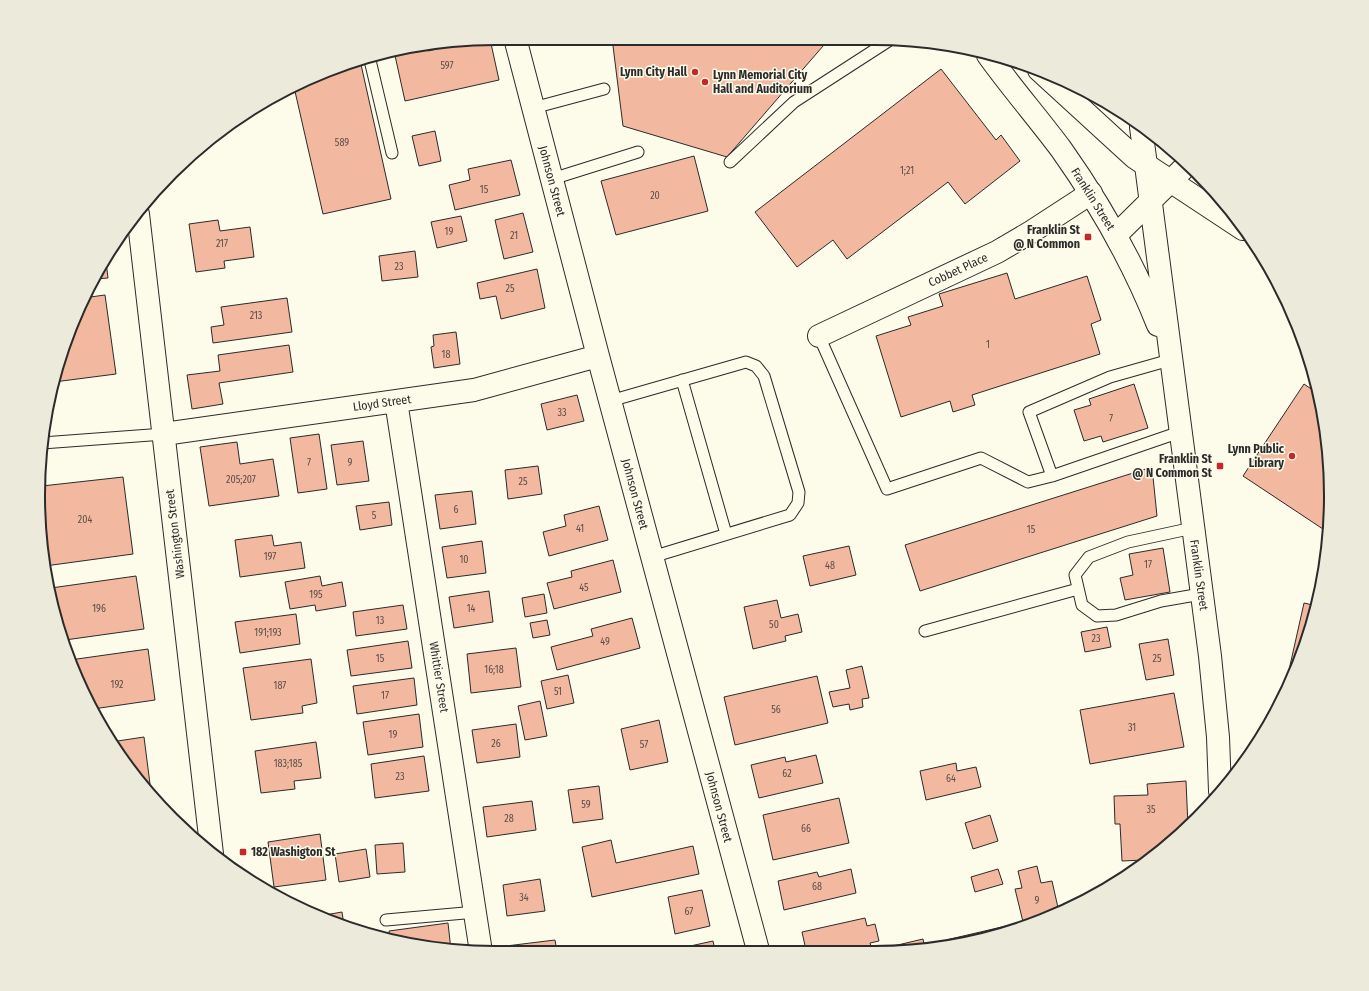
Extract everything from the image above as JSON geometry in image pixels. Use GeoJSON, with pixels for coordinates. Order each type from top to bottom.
{"type":"FeatureCollection","features":[{"type":"Feature","properties":{"kind":"street","name":"Johnson Street"},"geometry":{"type":"LineString","coordinates":[[517,45],[598,356],[757,946]]}},
{"type":"Feature","properties":{"kind":"street","name":"Franklin Street"},"geometry":{"type":"LineString","coordinates":[[993,61],[1061,149],[1116,235],[1147,298],[1170,360]]}},
{"type":"Feature","properties":{"kind":"street"},"geometry":{"type":"LineString","coordinates":[[1051,81],[1123,148],[1146,166],[1231,222]]}},
{"type":"Feature","properties":{"kind":"street","name":"Franklin Street"},"geometry":{"type":"LineString","coordinates":[[1142,134],[1215,708],[1220,784]]}},
{"type":"Feature","properties":{"kind":"street"},"geometry":{"type":"LineString","coordinates":[[1116,235],[1183,169]]}},
{"type":"Feature","properties":{"kind":"street","name":"Cobbet Place"},"geometry":{"type":"LineString","coordinates":[[819,336],[997,252],[1091,194]]}},
{"type":"Feature","properties":{"kind":"street","name":"Washington Street"},"geometry":{"type":"LineString","coordinates":[[139,220],[211,845]]}},
{"type":"Feature","properties":{"kind":"street","name":"Lloyd Street"},"geometry":{"type":"LineString","coordinates":[[164,434],[474,390],[598,356]]}},
{"type":"Feature","properties":{"kind":"street","name":"Whittier Street"},"geometry":{"type":"LineString","coordinates":[[396,402],[481,946]]}},
{"type":"Feature","properties":{"kind":"lane"},"geometry":{"type":"LineString","coordinates":[[730,162],[794,102],[882,45]]}},
{"type":"Feature","properties":{"kind":"lane"},"geometry":{"type":"LineString","coordinates":[[371,63],[392,153]]}},
{"type":"Feature","properties":{"kind":"lane"},"geometry":{"type":"LineString","coordinates":[[533,108],[604,88]]}},
{"type":"Feature","properties":{"kind":"lane"},"geometry":{"type":"LineString","coordinates":[[552,179],[638,152]]}},
{"type":"Feature","properties":{"kind":"lane"},"geometry":{"type":"LineString","coordinates":[[819,336],[887,490],[982,458],[1028,482],[1052,476],[1180,432]]}},
{"type":"Feature","properties":{"kind":"lane"},"geometry":{"type":"LineString","coordinates":[[1052,476],[1029,412],[1110,377],[1170,360]]}},
{"type":"Feature","properties":{"kind":"lane"},"geometry":{"type":"LineString","coordinates":[[610,401],[746,362],[756,366],[764,376],[799,492],[798,504],[790,515],[652,557]]}},
{"type":"Feature","properties":{"kind":"lane"},"geometry":{"type":"LineString","coordinates":[[682,380],[726,534]]}},
{"type":"Feature","properties":{"kind":"lane"},"geometry":{"type":"LineString","coordinates":[[48,443],[164,434]]}},
{"type":"Feature","properties":{"kind":"lane"},"geometry":{"type":"LineString","coordinates":[[1193,528],[1128,542],[1089,557],[1075,575],[1082,605],[1097,616],[1116,615],[1161,601],[1201,594]]}},
{"type":"Feature","properties":{"kind":"lane"},"geometry":{"type":"LineString","coordinates":[[925,631],[1078,589]]}},
{"type":"Feature","properties":{"kind":"lane"},"geometry":{"type":"LineString","coordinates":[[386,920],[476,912]]}},
{"type":"Feature","properties":{"kind":"building"},"geometry":{"type":"Polygon","coordinates":[[[491,45],[499,80],[405,101],[395,57],[466,46],[491,45]]]}},
{"type":"Feature","properties":{"kind":"building","name":"Lynn Memorial City Hall and Auditorium"},"geometry":{"type":"Polygon","coordinates":[[[613,45],[824,45],[727,157],[623,126],[613,45]]]}},
{"type":"Feature","properties":{"kind":"building"},"geometry":{"type":"Polygon","coordinates":[[[361,66],[391,199],[323,214],[295,92],[323,79],[361,66]]]}},
{"type":"Feature","properties":{"kind":"building"},"geometry":{"type":"Polygon","coordinates":[[[941,69],[996,140],[1001,135],[1020,161],[965,204],[948,182],[847,259],[833,240],[797,267],[755,212],[941,69]]]}},
{"type":"Feature","properties":{"kind":"building"},"geometry":{"type":"Polygon","coordinates":[[[435,131],[441,161],[419,166],[412,136],[435,131]]]}},
{"type":"Feature","properties":{"kind":"building"},"geometry":{"type":"Polygon","coordinates":[[[694,156],[708,211],[616,235],[601,181],[694,156]]]}},
{"type":"Feature","properties":{"kind":"building"},"geometry":{"type":"Polygon","coordinates":[[[511,160],[520,195],[455,210],[449,185],[470,180],[468,169],[511,160]]]}},
{"type":"Feature","properties":{"kind":"building"},"geometry":{"type":"Polygon","coordinates":[[[523,213],[533,252],[504,259],[495,220],[523,213]]]}},
{"type":"Feature","properties":{"kind":"building"},"geometry":{"type":"Polygon","coordinates":[[[461,216],[467,241],[437,248],[431,222],[461,216]]]}},
{"type":"Feature","properties":{"kind":"building"},"geometry":{"type":"Polygon","coordinates":[[[218,220],[220,231],[250,227],[254,257],[224,261],[225,268],[196,272],[189,224],[218,220]]]}},
{"type":"Feature","properties":{"kind":"building"},"geometry":{"type":"Polygon","coordinates":[[[415,251],[418,277],[382,281],[379,256],[415,251]]]}},
{"type":"Feature","properties":{"kind":"building"},"geometry":{"type":"Polygon","coordinates":[[[107,267],[108,278],[100,279],[107,267]]]}},
{"type":"Feature","properties":{"kind":"building"},"geometry":{"type":"Polygon","coordinates":[[[537,269],[545,308],[501,319],[496,296],[480,299],[477,283],[537,269]]]}},
{"type":"Feature","properties":{"kind":"building"},"geometry":{"type":"Polygon","coordinates":[[[1007,273],[1015,299],[1087,276],[1101,320],[1091,324],[1100,354],[972,395],[975,405],[953,412],[950,401],[901,417],[876,336],[911,325],[908,317],[943,306],[939,294],[1007,273]]]}},
{"type":"Feature","properties":{"kind":"building"},"geometry":{"type":"Polygon","coordinates":[[[105,295],[116,374],[60,381],[79,323],[91,297],[105,295]]]}},
{"type":"Feature","properties":{"kind":"building"},"geometry":{"type":"Polygon","coordinates":[[[287,298],[292,332],[213,343],[211,327],[224,325],[221,307],[287,298]]]}},
{"type":"Feature","properties":{"kind":"building"},"geometry":{"type":"Polygon","coordinates":[[[456,332],[460,364],[434,368],[431,347],[434,346],[433,335],[456,332]]]}},
{"type":"Feature","properties":{"kind":"building"},"geometry":{"type":"Polygon","coordinates":[[[289,345],[293,372],[219,383],[223,404],[192,409],[187,375],[220,371],[218,355],[289,345]]]}},
{"type":"Feature","properties":{"kind":"building"},"geometry":{"type":"Polygon","coordinates":[[[1134,384],[1148,428],[1103,442],[1101,436],[1084,441],[1074,410],[1091,405],[1089,399],[1134,384]]]}},
{"type":"Feature","properties":{"kind":"building","name":"Lynn Public Library"},"geometry":{"type":"Polygon","coordinates":[[[1304,384],[1311,389],[1320,437],[1323,466],[1323,529],[1243,476],[1304,384]]]}},
{"type":"Feature","properties":{"kind":"building"},"geometry":{"type":"Polygon","coordinates":[[[577,395],[584,421],[547,430],[541,404],[577,395]]]}},
{"type":"Feature","properties":{"kind":"building"},"geometry":{"type":"Polygon","coordinates":[[[319,434],[327,489],[298,493],[290,438],[319,434]]]}},
{"type":"Feature","properties":{"kind":"building"},"geometry":{"type":"Polygon","coordinates":[[[363,441],[369,481],[337,485],[331,445],[363,441]]]}},
{"type":"Feature","properties":{"kind":"building"},"geometry":{"type":"Polygon","coordinates":[[[237,442],[240,464],[273,459],[279,496],[209,506],[200,447],[237,442]]]}},
{"type":"Feature","properties":{"kind":"building"},"geometry":{"type":"Polygon","coordinates":[[[538,466],[542,494],[508,499],[505,470],[538,466]]]}},
{"type":"Feature","properties":{"kind":"building"},"geometry":{"type":"Polygon","coordinates":[[[1152,467],[1157,516],[920,591],[905,545],[1152,467]]]}},
{"type":"Feature","properties":{"kind":"building"},"geometry":{"type":"Polygon","coordinates":[[[123,477],[133,554],[51,565],[46,525],[45,486],[123,477]]]}},
{"type":"Feature","properties":{"kind":"building"},"geometry":{"type":"Polygon","coordinates":[[[472,491],[476,524],[440,529],[435,495],[472,491]]]}},
{"type":"Feature","properties":{"kind":"building"},"geometry":{"type":"Polygon","coordinates":[[[389,502],[392,525],[360,530],[356,506],[389,502]]]}},
{"type":"Feature","properties":{"kind":"building"},"geometry":{"type":"Polygon","coordinates":[[[599,506],[608,540],[549,556],[543,532],[566,526],[564,515],[599,506]]]}},
{"type":"Feature","properties":{"kind":"building"},"geometry":{"type":"Polygon","coordinates":[[[272,535],[274,546],[301,542],[305,568],[240,577],[235,540],[272,535]]]}},
{"type":"Feature","properties":{"kind":"building"},"geometry":{"type":"Polygon","coordinates":[[[482,541],[486,573],[447,578],[442,547],[482,541]]]}},
{"type":"Feature","properties":{"kind":"building"},"geometry":{"type":"Polygon","coordinates":[[[849,546],[856,575],[810,586],[803,556],[849,546]]]}},
{"type":"Feature","properties":{"kind":"building"},"geometry":{"type":"Polygon","coordinates":[[[1163,548],[1170,592],[1125,600],[1120,578],[1133,575],[1129,554],[1163,548]]]}},
{"type":"Feature","properties":{"kind":"building"},"geometry":{"type":"Polygon","coordinates":[[[613,560],[621,592],[554,609],[547,583],[572,577],[571,571],[613,560]]]}},
{"type":"Feature","properties":{"kind":"building"},"geometry":{"type":"Polygon","coordinates":[[[136,576],[144,629],[69,639],[60,612],[55,587],[136,576]]]}},
{"type":"Feature","properties":{"kind":"building"},"geometry":{"type":"Polygon","coordinates":[[[320,576],[322,586],[342,582],[346,606],[316,611],[315,605],[290,609],[285,582],[320,576]]]}},
{"type":"Feature","properties":{"kind":"building"},"geometry":{"type":"Polygon","coordinates":[[[489,591],[493,622],[454,628],[449,597],[489,591]]]}},
{"type":"Feature","properties":{"kind":"building"},"geometry":{"type":"Polygon","coordinates":[[[544,594],[547,613],[525,617],[522,598],[544,594]]]}},
{"type":"Feature","properties":{"kind":"building"},"geometry":{"type":"Polygon","coordinates":[[[777,600],[781,618],[798,614],[802,632],[785,636],[786,641],[753,649],[744,607],[777,600]]]}},
{"type":"Feature","properties":{"kind":"building"},"geometry":{"type":"Polygon","coordinates":[[[1304,603],[1311,605],[1300,640],[1289,670],[1304,603]]]}},
{"type":"Feature","properties":{"kind":"building"},"geometry":{"type":"Polygon","coordinates":[[[403,605],[407,629],[356,636],[353,612],[403,605]]]}},
{"type":"Feature","properties":{"kind":"building"},"geometry":{"type":"Polygon","coordinates":[[[296,614],[300,644],[240,653],[235,622],[296,614]]]}},
{"type":"Feature","properties":{"kind":"building"},"geometry":{"type":"Polygon","coordinates":[[[632,618],[640,648],[557,670],[551,647],[593,636],[591,629],[632,618]]]}},
{"type":"Feature","properties":{"kind":"building"},"geometry":{"type":"Polygon","coordinates":[[[547,620],[550,635],[533,638],[530,623],[547,620]]]}},
{"type":"Feature","properties":{"kind":"building"},"geometry":{"type":"Polygon","coordinates":[[[1107,627],[1111,647],[1085,652],[1081,632],[1107,627]]]}},
{"type":"Feature","properties":{"kind":"building"},"geometry":{"type":"Polygon","coordinates":[[[1168,639],[1174,675],[1146,680],[1139,644],[1168,639]]]}},
{"type":"Feature","properties":{"kind":"building"},"geometry":{"type":"Polygon","coordinates":[[[408,641],[412,668],[351,676],[347,650],[408,641]]]}},
{"type":"Feature","properties":{"kind":"building"},"geometry":{"type":"Polygon","coordinates":[[[516,648],[521,687],[471,693],[467,654],[516,648]]]}},
{"type":"Feature","properties":{"kind":"building"},"geometry":{"type":"Polygon","coordinates":[[[148,649],[155,700],[98,708],[76,659],[148,649]]]}},
{"type":"Feature","properties":{"kind":"building"},"geometry":{"type":"Polygon","coordinates":[[[311,659],[317,703],[302,706],[303,713],[251,720],[243,668],[311,659]]]}},
{"type":"Feature","properties":{"kind":"building"},"geometry":{"type":"Polygon","coordinates":[[[862,666],[869,698],[862,699],[863,707],[850,710],[849,704],[833,707],[829,692],[850,688],[846,670],[862,666]]]}},
{"type":"Feature","properties":{"kind":"building"},"geometry":{"type":"Polygon","coordinates":[[[568,675],[574,703],[547,709],[541,681],[568,675]]]}},
{"type":"Feature","properties":{"kind":"building"},"geometry":{"type":"Polygon","coordinates":[[[817,676],[828,723],[735,745],[724,697],[817,676]]]}},
{"type":"Feature","properties":{"kind":"building"},"geometry":{"type":"Polygon","coordinates":[[[414,678],[417,705],[357,714],[353,686],[414,678]]]}},
{"type":"Feature","properties":{"kind":"building"},"geometry":{"type":"Polygon","coordinates":[[[1174,693],[1184,747],[1090,764],[1080,710],[1174,693]]]}},
{"type":"Feature","properties":{"kind":"building"},"geometry":{"type":"Polygon","coordinates":[[[540,701],[547,736],[525,740],[518,706],[540,701]]]}},
{"type":"Feature","properties":{"kind":"building"},"geometry":{"type":"Polygon","coordinates":[[[419,714],[423,747],[368,755],[363,722],[419,714]]]}},
{"type":"Feature","properties":{"kind":"building"},"geometry":{"type":"Polygon","coordinates":[[[659,720],[668,762],[630,770],[621,729],[659,720]]]}},
{"type":"Feature","properties":{"kind":"building"},"geometry":{"type":"Polygon","coordinates":[[[516,724],[520,757],[477,763],[472,730],[516,724]]]}},
{"type":"Feature","properties":{"kind":"building"},"geometry":{"type":"Polygon","coordinates":[[[144,737],[150,784],[138,770],[118,741],[144,737]]]}},
{"type":"Feature","properties":{"kind":"building"},"geometry":{"type":"Polygon","coordinates":[[[316,742],[321,778],[294,781],[295,789],[261,793],[255,751],[316,742]]]}},
{"type":"Feature","properties":{"kind":"building"},"geometry":{"type":"Polygon","coordinates":[[[816,755],[823,783],[759,798],[751,765],[785,757],[786,762],[816,755]]]}},
{"type":"Feature","properties":{"kind":"building"},"geometry":{"type":"Polygon","coordinates":[[[424,756],[429,791],[375,798],[371,764],[424,756]]]}},
{"type":"Feature","properties":{"kind":"building"},"geometry":{"type":"Polygon","coordinates":[[[956,763],[957,771],[976,767],[981,787],[926,800],[920,771],[956,763]]]}},
{"type":"Feature","properties":{"kind":"building"},"geometry":{"type":"Polygon","coordinates":[[[1186,781],[1188,818],[1171,834],[1138,860],[1122,861],[1120,824],[1115,824],[1114,796],[1148,795],[1147,784],[1186,781]]]}},
{"type":"Feature","properties":{"kind":"building"},"geometry":{"type":"Polygon","coordinates":[[[599,786],[603,819],[573,823],[568,790],[599,786]]]}},
{"type":"Feature","properties":{"kind":"building"},"geometry":{"type":"Polygon","coordinates":[[[839,798],[849,843],[773,860],[763,815],[839,798]]]}},
{"type":"Feature","properties":{"kind":"building"},"geometry":{"type":"Polygon","coordinates":[[[532,801],[536,830],[487,837],[483,807],[532,801]]]}},
{"type":"Feature","properties":{"kind":"building"},"geometry":{"type":"Polygon","coordinates":[[[990,815],[998,841],[973,849],[965,823],[990,815]]]}},
{"type":"Feature","properties":{"kind":"building"},"geometry":{"type":"Polygon","coordinates":[[[320,834],[326,880],[274,887],[268,842],[320,834]]]}},
{"type":"Feature","properties":{"kind":"building"},"geometry":{"type":"Polygon","coordinates":[[[611,840],[616,863],[693,846],[699,874],[592,897],[582,847],[611,840]]]}},
{"type":"Feature","properties":{"kind":"building"},"geometry":{"type":"Polygon","coordinates":[[[403,843],[405,872],[377,874],[375,845],[403,843]]]}},
{"type":"Feature","properties":{"kind":"building"},"geometry":{"type":"Polygon","coordinates":[[[366,849],[370,877],[339,882],[335,854],[366,849]]]}},
{"type":"Feature","properties":{"kind":"building"},"geometry":{"type":"Polygon","coordinates":[[[1037,866],[1041,883],[1052,881],[1058,907],[1023,920],[1015,889],[1022,888],[1018,871],[1037,866]]]}},
{"type":"Feature","properties":{"kind":"building"},"geometry":{"type":"Polygon","coordinates":[[[851,869],[856,893],[784,910],[778,881],[817,872],[819,877],[851,869]]]}},
{"type":"Feature","properties":{"kind":"building"},"geometry":{"type":"Polygon","coordinates":[[[998,869],[1003,884],[975,892],[971,877],[998,869]]]}},
{"type":"Feature","properties":{"kind":"building"},"geometry":{"type":"Polygon","coordinates":[[[540,879],[545,911],[507,916],[503,885],[540,879]]]}},
{"type":"Feature","properties":{"kind":"building"},"geometry":{"type":"Polygon","coordinates":[[[702,890],[710,926],[675,934],[668,897],[702,890]]]}},
{"type":"Feature","properties":{"kind":"building"},"geometry":{"type":"Polygon","coordinates":[[[342,912],[343,919],[329,914],[342,912]]]}},
{"type":"Feature","properties":{"kind":"building"},"geometry":{"type":"Polygon","coordinates":[[[865,918],[867,926],[875,924],[879,941],[870,943],[871,946],[805,946],[802,932],[865,918]]]}},
{"type":"Feature","properties":{"kind":"building"},"geometry":{"type":"Polygon","coordinates":[[[448,923],[450,943],[408,937],[389,933],[389,931],[448,923]]]}},
{"type":"Feature","properties":{"kind":"building"},"geometry":{"type":"Polygon","coordinates":[[[1004,926],[990,931],[953,938],[1004,926]]]}},
{"type":"Feature","properties":{"kind":"building"},"geometry":{"type":"Polygon","coordinates":[[[923,939],[924,943],[903,945],[897,945],[923,939]]]}},
{"type":"Feature","properties":{"kind":"building"},"geometry":{"type":"Polygon","coordinates":[[[555,940],[556,946],[506,946],[555,940]]]}},
{"type":"Feature","properties":{"kind":"building"},"geometry":{"type":"Polygon","coordinates":[[[713,941],[714,946],[690,946],[713,941]]]}},
{"type":"Feature","properties":{"kind":"place","name":"Lynn City Hall"},"geometry":{"type":"Point","coordinates":[695,72]}},
{"type":"Feature","properties":{"kind":"place","name":"Lynn Memorial City Hall and Auditorium"},"geometry":{"type":"Point","coordinates":[705,82]}},
{"type":"Feature","properties":{"kind":"place","name":"Franklin St @ N Common"},"geometry":{"type":"Point","coordinates":[1088,237]}},
{"type":"Feature","properties":{"kind":"place","name":"Lynn Public Library"},"geometry":{"type":"Point","coordinates":[1292,456]}},
{"type":"Feature","properties":{"kind":"place","name":"Franklin St @ N Common St"},"geometry":{"type":"Point","coordinates":[1220,466]}},
{"type":"Feature","properties":{"kind":"place","name":"182 Washigton St"},"geometry":{"type":"Point","coordinates":[243,852]}}]}
